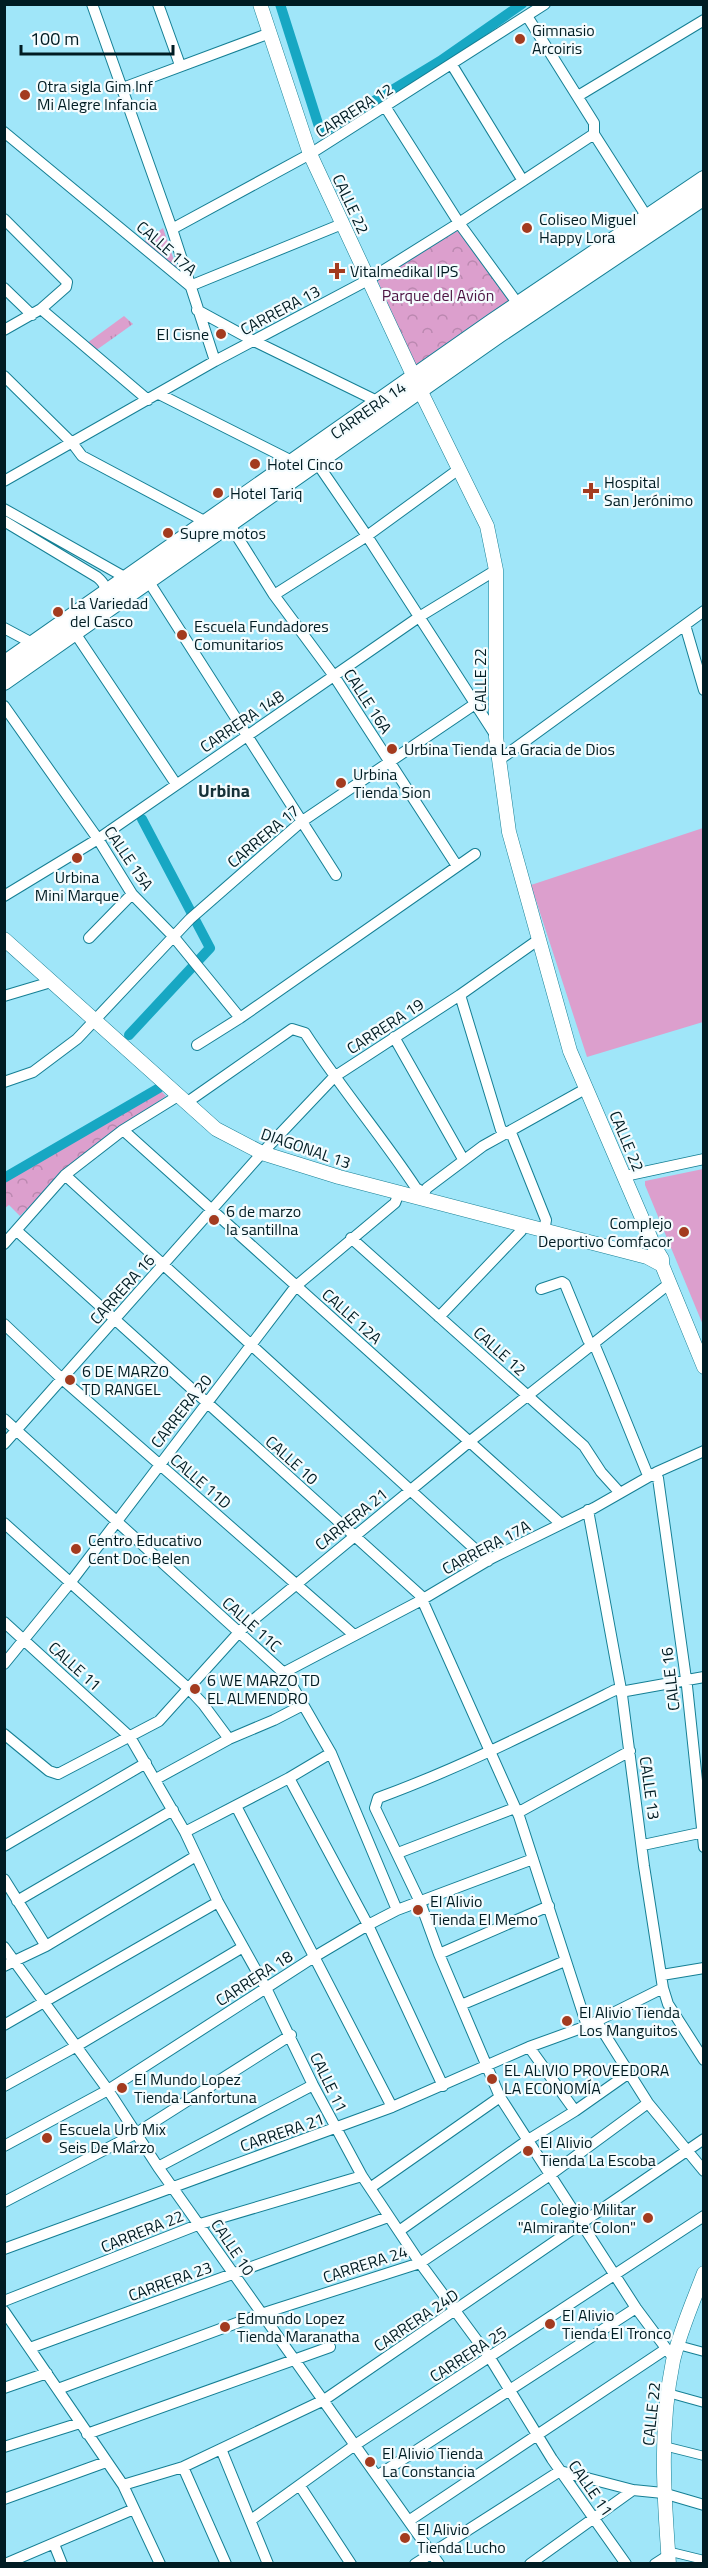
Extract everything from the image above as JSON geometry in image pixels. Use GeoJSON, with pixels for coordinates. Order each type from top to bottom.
{"type":"FeatureCollection","features":[{"type":"Feature","properties":{"kind":"main road","name":"CARRERA 14"},"geometry":{"type":"LineString","coordinates":[[4,682],[317,463],[518,304],[704,179]]}},
{"type":"Feature","properties":{"kind":"main road","name":"CARRERA 14"},"geometry":{"type":"LineString","coordinates":[[4,664],[379,402],[417,384],[704,197]]}},
{"type":"Feature","properties":{"kind":"street"},"geometry":{"type":"LineString","coordinates":[[92,4],[190,286],[342,224]]}},
{"type":"Feature","properties":{"kind":"street"},"geometry":{"type":"LineString","coordinates":[[158,4],[180,65]]}},
{"type":"Feature","properties":{"kind":"street","name":"CALLE 22"},"geometry":{"type":"LineString","coordinates":[[260,4],[310,154],[417,384],[488,526],[496,570],[496,737],[509,832],[570,1051],[624,1176],[650,1252]]}},
{"type":"Feature","properties":{"kind":"street","name":"CARRERA 12"},"geometry":{"type":"LineString","coordinates":[[171,229],[310,154],[452,66],[545,4]]}},
{"type":"Feature","properties":{"kind":"street"},"geometry":{"type":"LineString","coordinates":[[527,16],[594,123],[594,135],[647,217]]}},
{"type":"Feature","properties":{"kind":"street"},"geometry":{"type":"LineString","coordinates":[[578,96],[704,20]]}},
{"type":"Feature","properties":{"kind":"street"},"geometry":{"type":"LineString","coordinates":[[120,89],[270,33]]}},
{"type":"Feature","properties":{"kind":"street"},"geometry":{"type":"LineString","coordinates":[[452,66],[523,181]]}},
{"type":"Feature","properties":{"kind":"street"},"geometry":{"type":"LineString","coordinates":[[386,108],[459,223],[518,304]]}},
{"type":"Feature","properties":{"kind":"street","name":"CALLE 17A"},"geometry":{"type":"LineString","coordinates":[[4,132],[190,286],[215,362]]}},
{"type":"Feature","properties":{"kind":"street","name":"CARRERA 13"},"geometry":{"type":"LineString","coordinates":[[4,482],[215,362],[368,280],[594,135]]}},
{"type":"Feature","properties":{"kind":"street"},"geometry":{"type":"LineString","coordinates":[[4,219],[67,282],[66,287],[37,312],[4,330]]}},
{"type":"Feature","properties":{"kind":"street"},"geometry":{"type":"LineString","coordinates":[[4,288],[148,400]]}},
{"type":"Feature","properties":{"kind":"street"},"geometry":{"type":"LineString","coordinates":[[197,310],[254,341],[379,402]]}},
{"type":"Feature","properties":{"kind":"street"},"geometry":{"type":"LineString","coordinates":[[4,376],[73,444],[82,456],[208,523]]}},
{"type":"Feature","properties":{"kind":"street"},"geometry":{"type":"LineString","coordinates":[[159,394],[294,462]]}},
{"type":"Feature","properties":{"kind":"street"},"geometry":{"type":"LineString","coordinates":[[317,463],[367,536],[496,737]]}},
{"type":"Feature","properties":{"kind":"street"},"geometry":{"type":"LineString","coordinates":[[274,595],[367,536],[459,469]]}},
{"type":"Feature","properties":{"kind":"street"},"geometry":{"type":"LineString","coordinates":[[4,509],[128,579]]}},
{"type":"Feature","properties":{"kind":"street"},"geometry":{"type":"LineString","coordinates":[[4,522],[97,577],[103,582],[104,595]]}},
{"type":"Feature","properties":{"kind":"street","name":"CALLE 16A"},"geometry":{"type":"LineString","coordinates":[[230,525],[274,595],[334,676],[457,866]]}},
{"type":"Feature","properties":{"kind":"street","name":"CARRERA 14B"},"geometry":{"type":"LineString","coordinates":[[4,896],[98,839],[419,617],[496,570]]}},
{"type":"Feature","properties":{"kind":"street"},"geometry":{"type":"LineString","coordinates":[[149,582],[336,875]]}},
{"type":"Feature","properties":{"kind":"street"},"geometry":{"type":"LineString","coordinates":[[499,760],[704,611]]}},
{"type":"Feature","properties":{"kind":"street"},"geometry":{"type":"LineString","coordinates":[[685,625],[704,690]]}},
{"type":"Feature","properties":{"kind":"street"},"geometry":{"type":"LineString","coordinates":[[4,628],[34,644]]}},
{"type":"Feature","properties":{"kind":"street"},"geometry":{"type":"LineString","coordinates":[[75,633],[176,783]]}},
{"type":"Feature","properties":{"kind":"street","name":"CARRERA 17"},"geometry":{"type":"LineString","coordinates":[[4,1082],[33,1072],[96,1021],[190,919],[301,822],[475,704]]}},
{"type":"Feature","properties":{"kind":"street","name":"CALLE 15A"},"geometry":{"type":"LineString","coordinates":[[4,705],[98,839],[132,894],[173,936],[240,1018]]}},
{"type":"Feature","properties":{"kind":"street"},"geometry":{"type":"LineString","coordinates":[[197,1045],[240,1018],[475,854]]}},
{"type":"Feature","properties":{"kind":"street"},"geometry":{"type":"LineString","coordinates":[[89,938],[132,894]]}},
{"type":"Feature","properties":{"kind":"street","name":"DIAGONAL 13"},"geometry":{"type":"LineString","coordinates":[[4,939],[216,1129],[262,1153],[399,1193],[422,1195],[523,1226],[650,1252],[662,1265],[670,1283]]}},
{"type":"Feature","properties":{"kind":"street","name":"CARRERA 19"},"geometry":{"type":"LineString","coordinates":[[262,1153],[334,1077],[460,995],[538,940]]}},
{"type":"Feature","properties":{"kind":"street"},"geometry":{"type":"LineString","coordinates":[[4,996],[51,982]]}},
{"type":"Feature","properties":{"kind":"street"},"geometry":{"type":"LineString","coordinates":[[460,995],[501,1130],[512,1135],[546,1220],[544,1231]]}},
{"type":"Feature","properties":{"kind":"street"},"geometry":{"type":"LineString","coordinates":[[4,1244],[66,1175],[123,1130],[182,1100],[292,1029],[305,1033],[334,1077],[382,1137],[422,1195],[463,1159],[586,1088]]}},
{"type":"Feature","properties":{"kind":"street"},"geometry":{"type":"LineString","coordinates":[[394,1037],[463,1159]]}},
{"type":"Feature","properties":{"kind":"street","name":"CALLE 12A"},"geometry":{"type":"LineString","coordinates":[[123,1130],[561,1524]]}},
{"type":"Feature","properties":{"kind":"street","name":"CARRERA 16"},"geometry":{"type":"LineString","coordinates":[[4,1444],[262,1153]]}},
{"type":"Feature","properties":{"kind":"street"},"geometry":{"type":"LineString","coordinates":[[624,1176],[704,1160]]}},
{"type":"Feature","properties":{"kind":"street"},"geometry":{"type":"LineString","coordinates":[[66,1175],[488,1561]]}},
{"type":"Feature","properties":{"kind":"street","name":"CARRERA 20"},"geometry":{"type":"LineString","coordinates":[[4,1664],[70,1584],[159,1464],[296,1287],[395,1203],[399,1193]]}},
{"type":"Feature","properties":{"kind":"street"},"geometry":{"type":"LineString","coordinates":[[439,1317],[521,1231],[523,1226]]}},
{"type":"Feature","properties":{"kind":"street","name":"CALLE 10"},"geometry":{"type":"LineString","coordinates":[[16,1231],[423,1598],[491,1752]]}},
{"type":"Feature","properties":{"kind":"street","name":"CALLE 12"},"geometry":{"type":"LineString","coordinates":[[351,1238],[584,1446],[601,1472],[620,1493]]}},
{"type":"Feature","properties":{"kind":"street","name":"CALLE 16"},"geometry":{"type":"LineString","coordinates":[[541,1289],[562,1282],[565,1284],[608,1377],[647,1473],[658,1478],[686,1681],[704,1847]]}},
{"type":"Feature","properties":{"kind":"street"},"geometry":{"type":"LineString","coordinates":[[670,1283],[704,1367]]}},
{"type":"Feature","properties":{"kind":"street","name":"CARRERA 21"},"geometry":{"type":"LineString","coordinates":[[4,1734],[54,1774],[62,1773],[159,1720],[238,1632],[527,1395],[670,1283]]}},
{"type":"Feature","properties":{"kind":"street","name":"CALLE 11D"},"geometry":{"type":"LineString","coordinates":[[4,1324],[61,1378],[354,1635]]}},
{"type":"Feature","properties":{"kind":"street","name":"CALLE 11C"},"geometry":{"type":"LineString","coordinates":[[4,1419],[283,1673],[331,1753],[397,1911]]}},
{"type":"Feature","properties":{"kind":"street","name":"CARRERA 17A"},"geometry":{"type":"LineString","coordinates":[[283,1673],[488,1561],[704,1451]]}},
{"type":"Feature","properties":{"kind":"street","name":"CALLE 13"},"geometry":{"type":"LineString","coordinates":[[588,1510],[621,1691],[663,1988],[668,2004],[704,2060]]}},
{"type":"Feature","properties":{"kind":"street"},"geometry":{"type":"LineString","coordinates":[[4,1523],[189,1689],[229,1738]]}},
{"type":"Feature","properties":{"kind":"street","name":"CALLE 11"},"geometry":{"type":"LineString","coordinates":[[4,1622],[130,1737],[185,1832],[218,1902],[291,2035],[313,2085],[362,2176],[420,2263],[490,2358],[538,2437],[626,2564]]}},
{"type":"Feature","properties":{"kind":"street"},"geometry":{"type":"LineString","coordinates":[[673,2351],[636,2308],[500,2097],[439,1954],[420,1902],[375,1808],[378,1798],[423,1782],[491,1752],[615,1690],[621,1691],[704,1677]]}},
{"type":"Feature","properties":{"kind":"street"},"geometry":{"type":"LineString","coordinates":[[156,1779],[229,1738],[274,1720],[303,1705]]}},
{"type":"Feature","properties":{"kind":"street"},"geometry":{"type":"LineString","coordinates":[[398,1853],[484,1818],[512,1809],[521,1811],[630,1750]]}},
{"type":"Feature","properties":{"kind":"street"},"geometry":{"type":"LineString","coordinates":[[491,1752],[495,1756],[516,1810],[565,1961],[592,2024],[629,2073],[648,2103],[704,2171]]}},
{"type":"Feature","properties":{"kind":"street"},"geometry":{"type":"LineString","coordinates":[[185,1832],[289,1778],[331,1753]]}},
{"type":"Feature","properties":{"kind":"street"},"geometry":{"type":"LineString","coordinates":[[4,1846],[146,1763]]}},
{"type":"Feature","properties":{"kind":"street"},"geometry":{"type":"LineString","coordinates":[[289,1778],[368,1925],[443,2086]]}},
{"type":"Feature","properties":{"kind":"street"},"geometry":{"type":"LineString","coordinates":[[236,1806],[392,2107]]}},
{"type":"Feature","properties":{"kind":"street"},"geometry":{"type":"LineString","coordinates":[[17,1901],[173,1810]]}},
{"type":"Feature","properties":{"kind":"street"},"geometry":{"type":"LineString","coordinates":[[643,1845],[702,1832]]}},
{"type":"Feature","properties":{"kind":"street"},"geometry":{"type":"LineString","coordinates":[[9,1963],[46,1946],[196,1856]]}},
{"type":"Feature","properties":{"kind":"street","name":"CARRERA 18"},"geometry":{"type":"LineString","coordinates":[[4,2146],[108,2090],[314,1957],[368,1925],[397,1911],[533,1859]]}},
{"type":"Feature","properties":{"kind":"street"},"geometry":{"type":"LineString","coordinates":[[4,1879],[46,1946]]}},
{"type":"Feature","properties":{"kind":"street"},"geometry":{"type":"LineString","coordinates":[[4,2025],[45,2004],[218,1902]]}},
{"type":"Feature","properties":{"kind":"street"},"geometry":{"type":"LineString","coordinates":[[439,1954],[549,1906]]}},
{"type":"Feature","properties":{"kind":"street","name":"CALLE 10"},"geometry":{"type":"LineString","coordinates":[[4,1947],[9,1963],[45,2004],[108,2090],[158,2167],[439,2564]]}},
{"type":"Feature","properties":{"kind":"street"},"geometry":{"type":"LineString","coordinates":[[4,2086],[75,2047],[243,1947]]}},
{"type":"Feature","properties":{"kind":"street"},"geometry":{"type":"LineString","coordinates":[[461,2005],[565,1961]]}},
{"type":"Feature","properties":{"kind":"street"},"geometry":{"type":"LineString","coordinates":[[662,1976],[704,1968]]}},
{"type":"Feature","properties":{"kind":"street","name":"CARRERA 21"},"geometry":{"type":"LineString","coordinates":[[4,2249],[392,2107],[443,2086],[485,2065],[592,2024],[663,1988]]}},
{"type":"Feature","properties":{"kind":"street"},"geometry":{"type":"LineString","coordinates":[[4,2202],[135,2134],[291,2035]]}},
{"type":"Feature","properties":{"kind":"street"},"geometry":{"type":"LineString","coordinates":[[529,2047],[575,2111]]}},
{"type":"Feature","properties":{"kind":"street"},"geometry":{"type":"LineString","coordinates":[[399,2232],[528,2140],[575,2111],[629,2073]]}},
{"type":"Feature","properties":{"kind":"street"},"geometry":{"type":"LineString","coordinates":[[158,2167],[313,2085]]}},
{"type":"Feature","properties":{"kind":"street"},"geometry":{"type":"LineString","coordinates":[[370,2188],[500,2097]]}},
{"type":"Feature","properties":{"kind":"street","name":"CARRERA 24"},"geometry":{"type":"LineString","coordinates":[[58,2389],[261,2314],[420,2263],[550,2175],[648,2103]]}},
{"type":"Feature","properties":{"kind":"street","name":"CARRERA 24D"},"geometry":{"type":"LineString","coordinates":[[123,2485],[183,2467],[324,2400],[704,2139]]}},
{"type":"Feature","properties":{"kind":"street","name":"CARRERA 22"},"geometry":{"type":"LineString","coordinates":[[4,2301],[200,2224],[362,2176]]}},
{"type":"Feature","properties":{"kind":"street","name":"CARRERA 25"},"geometry":{"type":"LineString","coordinates":[[251,2520],[356,2445],[704,2216]]}},
{"type":"Feature","properties":{"kind":"street","name":"CARRERA 23"},"geometry":{"type":"LineString","coordinates":[[30,2348],[388,2217]]}},
{"type":"Feature","properties":{"kind":"street","name":"CALLE 22"},"geometry":{"type":"LineString","coordinates":[[668,2556],[663,2493],[664,2446],[673,2351],[704,2273]]}},
{"type":"Feature","properties":{"kind":"street"},"geometry":{"type":"LineString","coordinates":[[376,2475],[636,2308]]}},
{"type":"Feature","properties":{"kind":"street"},"geometry":{"type":"LineString","coordinates":[[4,2311],[123,2485],[160,2564]]}},
{"type":"Feature","properties":{"kind":"street"},"geometry":{"type":"LineString","coordinates":[[4,2334],[17,2329]]}},
{"type":"Feature","properties":{"kind":"street"},"geometry":{"type":"LineString","coordinates":[[87,2434],[330,2347]]}},
{"type":"Feature","properties":{"kind":"street"},"geometry":{"type":"LineString","coordinates":[[410,2520],[673,2351],[704,2352]]}},
{"type":"Feature","properties":{"kind":"street"},"geometry":{"type":"LineString","coordinates":[[4,2388],[47,2373]]}},
{"type":"Feature","properties":{"kind":"street"},"geometry":{"type":"LineString","coordinates":[[668,2394],[704,2403]]}},
{"type":"Feature","properties":{"kind":"street"},"geometry":{"type":"LineString","coordinates":[[4,2447],[80,2423]]}},
{"type":"Feature","properties":{"kind":"street"},"geometry":{"type":"LineString","coordinates":[[664,2446],[704,2456]]}},
{"type":"Feature","properties":{"kind":"street"},"geometry":{"type":"LineString","coordinates":[[221,2449],[268,2564]]}},
{"type":"Feature","properties":{"kind":"street"},"geometry":{"type":"LineString","coordinates":[[4,2499],[106,2462]]}},
{"type":"Feature","properties":{"kind":"street"},"geometry":{"type":"LineString","coordinates":[[183,2467],[226,2564]]}},
{"type":"Feature","properties":{"kind":"street"},"geometry":{"type":"LineString","coordinates":[[415,2564],[430,2552],[561,2471],[633,2490],[663,2493],[704,2505]]}},
{"type":"Feature","properties":{"kind":"street"},"geometry":{"type":"LineString","coordinates":[[300,2486],[351,2564]]}},
{"type":"Feature","properties":{"kind":"street"},"geometry":{"type":"LineString","coordinates":[[530,2564],[633,2490]]}},
{"type":"Feature","properties":{"kind":"street"},"geometry":{"type":"LineString","coordinates":[[5,2564],[134,2509]]}},
{"type":"Feature","properties":{"kind":"street"},"geometry":{"type":"LineString","coordinates":[[54,2544],[62,2564]]}},
{"type":"Feature","properties":{"kind":"street"},"geometry":{"type":"LineString","coordinates":[[655,2564],[668,2556],[704,2560]]}},
{"type":"Feature","properties":{"kind":"green space"},"geometry":{"type":"Polygon","coordinates":[[[163,228],[177,269],[143,242],[163,228]]]}},
{"type":"Feature","properties":{"kind":"green space","name":"Parque del Avión"},"geometry":{"type":"Polygon","coordinates":[[[459,230],[510,302],[416,367],[376,277],[459,230]]]}},
{"type":"Feature","properties":{"kind":"green space"},"geometry":{"type":"Polygon","coordinates":[[[124,316],[133,324],[95,351],[87,343],[124,316]]]}},
{"type":"Feature","properties":{"kind":"green space"},"geometry":{"type":"Polygon","coordinates":[[[703,828],[703,1022],[587,1057],[531,885],[703,828]]]}},
{"type":"Feature","properties":{"kind":"green space"},"geometry":{"type":"Polygon","coordinates":[[[161,1091],[166,1096],[90,1152],[20,1216],[9,1205],[5,1208],[4,1183],[161,1091]]]}},
{"type":"Feature","properties":{"kind":"green space","name":"Complejo Deportivo Comfacor"},"geometry":{"type":"Polygon","coordinates":[[[704,1169],[703,1325],[645,1181],[704,1169]]]}},
{"type":"Feature","properties":{"kind":"waterway"},"geometry":{"type":"LineString","coordinates":[[280,4],[321,133],[440,61],[522,4]]}},
{"type":"Feature","properties":{"kind":"waterway"},"geometry":{"type":"LineString","coordinates":[[129,1035],[210,948],[142,819]]}},
{"type":"Feature","properties":{"kind":"waterway"},"geometry":{"type":"LineString","coordinates":[[4,1178],[159,1088]]}},
{"type":"Feature","properties":{"kind":"place","name":"Gimnasio Arcoiris"},"geometry":{"type":"Point","coordinates":[520,39]}},
{"type":"Feature","properties":{"kind":"place","name":"Otra sigla Gim Inf Mi Alegre Infancia"},"geometry":{"type":"Point","coordinates":[25,95]}},
{"type":"Feature","properties":{"kind":"place","name":"Coliseo Miguel Happy Lora"},"geometry":{"type":"Point","coordinates":[527,228]}},
{"type":"Feature","properties":{"kind":"place","name":"Vitalmedikal IPS"},"geometry":{"type":"Point","coordinates":[337,271]}},
{"type":"Feature","properties":{"kind":"place","name":"El Cisne"},"geometry":{"type":"Point","coordinates":[221,334]}},
{"type":"Feature","properties":{"kind":"place","name":"Hotel Cinco"},"geometry":{"type":"Point","coordinates":[255,464]}},
{"type":"Feature","properties":{"kind":"place","name":"Hospital San Jerónimo"},"geometry":{"type":"Point","coordinates":[591,491]}},
{"type":"Feature","properties":{"kind":"place","name":"Hotel Tariq"},"geometry":{"type":"Point","coordinates":[218,493]}},
{"type":"Feature","properties":{"kind":"place","name":"Supre motos"},"geometry":{"type":"Point","coordinates":[168,533]}},
{"type":"Feature","properties":{"kind":"place","name":"La Variedad del Casco"},"geometry":{"type":"Point","coordinates":[58,612]}},
{"type":"Feature","properties":{"kind":"place","name":"Escuela Fundadores Comunitarios"},"geometry":{"type":"Point","coordinates":[182,635]}},
{"type":"Feature","properties":{"kind":"place","name":"Urbina Tienda La Gracia de Dios"},"geometry":{"type":"Point","coordinates":[392,749]}},
{"type":"Feature","properties":{"kind":"place","name":"Urbina Tienda Sion"},"geometry":{"type":"Point","coordinates":[341,783]}},
{"type":"Feature","properties":{"kind":"place","name":"Urbina Mini Marque"},"geometry":{"type":"Point","coordinates":[77,858]}},
{"type":"Feature","properties":{"kind":"place","name":"6 de marzo la santillna"},"geometry":{"type":"Point","coordinates":[214,1220]}},
{"type":"Feature","properties":{"kind":"place","name":"Complejo Deportivo Comfacor"},"geometry":{"type":"Point","coordinates":[684,1232]}},
{"type":"Feature","properties":{"kind":"place","name":"6 DE MARZO TD RANGEL"},"geometry":{"type":"Point","coordinates":[70,1380]}},
{"type":"Feature","properties":{"kind":"place","name":"Centro Educativo Cent Doc Belen"},"geometry":{"type":"Point","coordinates":[76,1549]}},
{"type":"Feature","properties":{"kind":"place","name":"6 WE MARZO TD EL ALMENDRO"},"geometry":{"type":"Point","coordinates":[195,1689]}},
{"type":"Feature","properties":{"kind":"place","name":"El Alivio Tienda El Memo"},"geometry":{"type":"Point","coordinates":[418,1910]}},
{"type":"Feature","properties":{"kind":"place","name":"El Alivio Tienda Los Manguitos"},"geometry":{"type":"Point","coordinates":[567,2021]}},
{"type":"Feature","properties":{"kind":"place","name":"EL ALIVIO PROVEEDORA LA ECONOMÍA"},"geometry":{"type":"Point","coordinates":[492,2079]}},
{"type":"Feature","properties":{"kind":"place","name":"El Mundo Lopez Tienda Lanfortuna"},"geometry":{"type":"Point","coordinates":[122,2088]}},
{"type":"Feature","properties":{"kind":"place","name":"Escuela Urb Mix Seis De Marzo"},"geometry":{"type":"Point","coordinates":[47,2138]}},
{"type":"Feature","properties":{"kind":"place","name":"El Alivio Tienda La Escoba"},"geometry":{"type":"Point","coordinates":[528,2151]}},
{"type":"Feature","properties":{"kind":"place","name":"Colegio Militar \"Almirante Colon\""},"geometry":{"type":"Point","coordinates":[648,2218]}},
{"type":"Feature","properties":{"kind":"place","name":"El Alivio Tienda El Tronco"},"geometry":{"type":"Point","coordinates":[550,2324]}},
{"type":"Feature","properties":{"kind":"place","name":"Edmundo Lopez Tienda Maranatha"},"geometry":{"type":"Point","coordinates":[225,2327]}},
{"type":"Feature","properties":{"kind":"place","name":"El Alivio Tienda La Constancia"},"geometry":{"type":"Point","coordinates":[370,2462]}},
{"type":"Feature","properties":{"kind":"place","name":"El Alivio Tienda Lucho"},"geometry":{"type":"Point","coordinates":[405,2538]}},
{"type":"Feature","properties":{"kind":"district","name":"Urbina"},"geometry":{"type":"Point","coordinates":[224,790]}}]}
